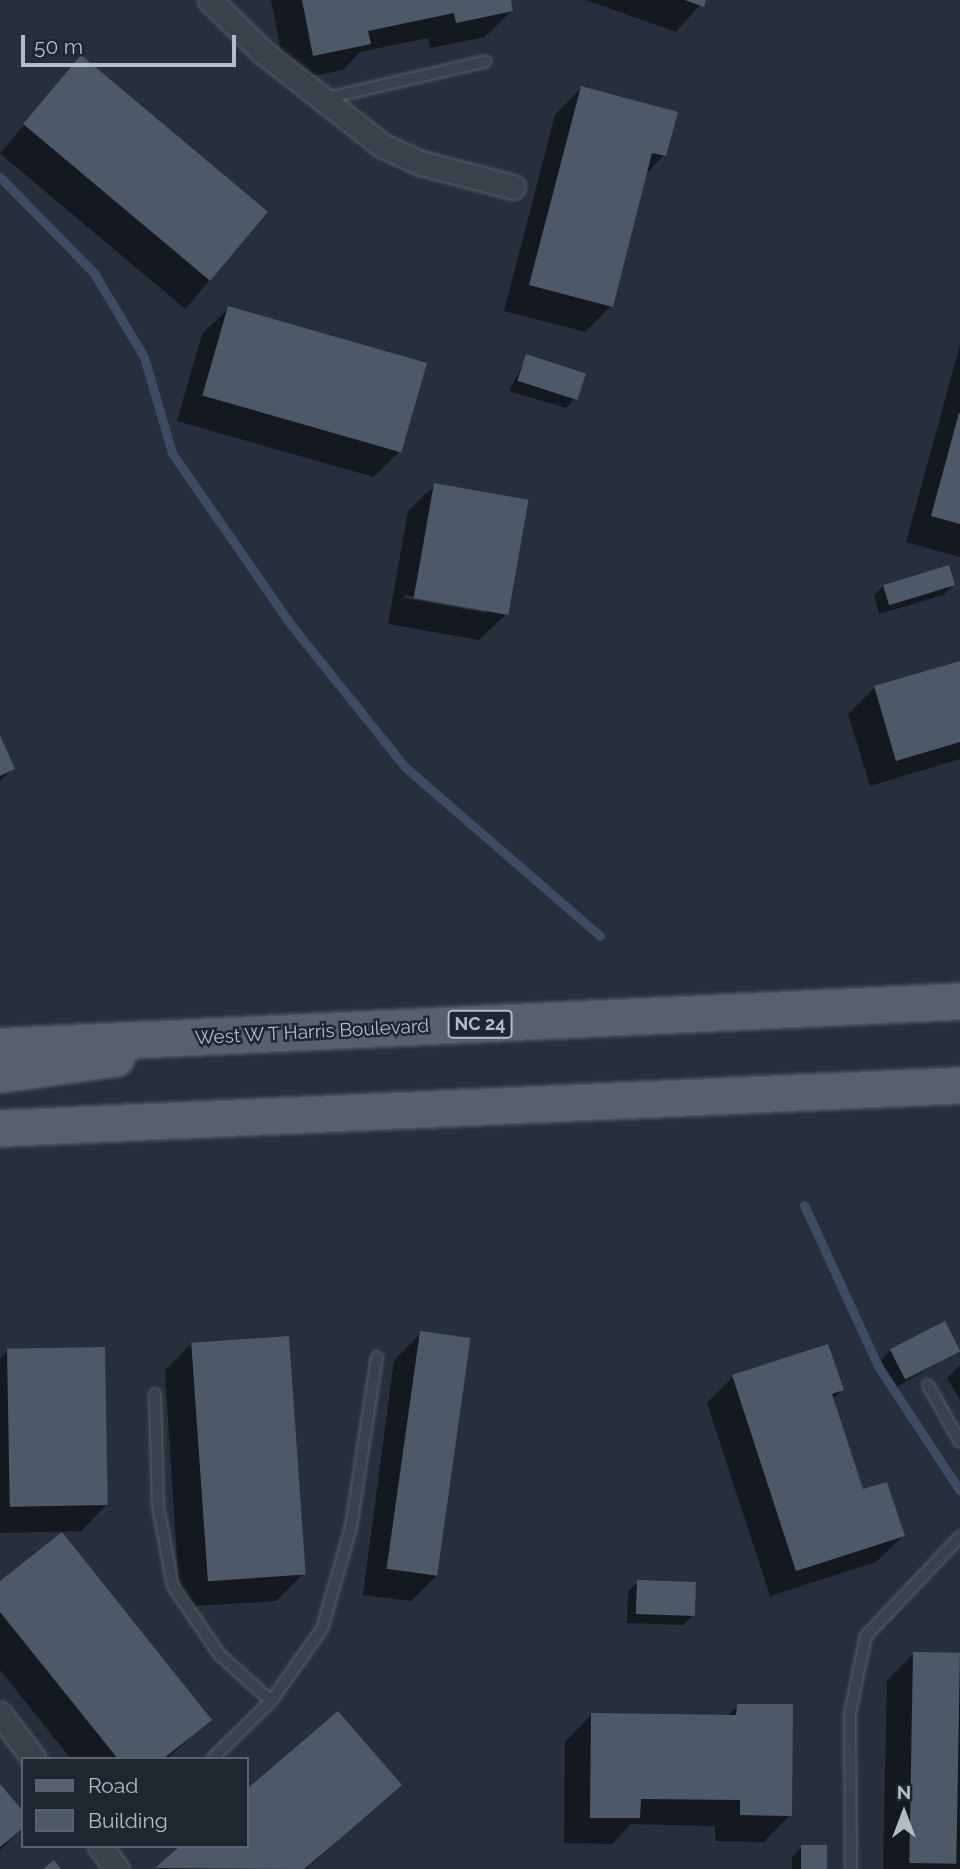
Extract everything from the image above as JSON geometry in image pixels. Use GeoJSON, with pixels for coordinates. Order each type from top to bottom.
{"type":"FeatureCollection","features":[{"type":"Feature","properties":{"kind":"main road","name":"West W T Harris Boulevard"},"geometry":{"type":"LineString","coordinates":[[0,1046],[960,1002]]}},
{"type":"Feature","properties":{"kind":"main road"},"geometry":{"type":"LineString","coordinates":[[0,1074],[64,1069],[225,1036]]}},
{"type":"Feature","properties":{"kind":"main road"},"geometry":{"type":"LineString","coordinates":[[0,1128],[960,1085]]}},
{"type":"Feature","properties":{"kind":"street"},"geometry":{"type":"LineString","coordinates":[[210,0],[320,99],[383,146],[421,163],[513,187]]}},
{"type":"Feature","properties":{"kind":"street"},"geometry":{"type":"LineString","coordinates":[[0,1714],[32,1757]]}},
{"type":"Feature","properties":{"kind":"street"},"geometry":{"type":"LineString","coordinates":[[104,1848],[117,1869]]}},
{"type":"Feature","properties":{"kind":"lane"},"geometry":{"type":"LineString","coordinates":[[320,99],[486,61]]}},
{"type":"Feature","properties":{"kind":"lane"},"geometry":{"type":"LineString","coordinates":[[214,1757],[271,1701],[323,1629],[351,1527],[377,1357]]}},
{"type":"Feature","properties":{"kind":"lane"},"geometry":{"type":"LineString","coordinates":[[928,1385],[960,1442]]}},
{"type":"Feature","properties":{"kind":"lane"},"geometry":{"type":"LineString","coordinates":[[155,1394],[158,1506],[173,1586],[219,1654],[271,1701]]}},
{"type":"Feature","properties":{"kind":"lane"},"geometry":{"type":"LineString","coordinates":[[851,1869],[850,1713],[866,1636],[960,1537]]}},
{"type":"Feature","properties":{"kind":"building"},"geometry":{"type":"Polygon","coordinates":[[[302,0],[511,0],[513,11],[456,23],[454,13],[368,31],[371,44],[313,56],[302,0]]]}},
{"type":"Feature","properties":{"kind":"building"},"geometry":{"type":"Polygon","coordinates":[[[685,0],[706,0],[704,7],[685,0]]]}},
{"type":"Feature","properties":{"kind":"building"},"geometry":{"type":"Polygon","coordinates":[[[81,55],[268,212],[210,281],[23,124],[81,55]]]}},
{"type":"Feature","properties":{"kind":"building"},"geometry":{"type":"Polygon","coordinates":[[[581,86],[678,112],[666,156],[652,153],[613,307],[529,285],[581,86]]]}},
{"type":"Feature","properties":{"kind":"building"},"geometry":{"type":"Polygon","coordinates":[[[228,306],[427,363],[401,452],[202,395],[228,306]]]}},
{"type":"Feature","properties":{"kind":"building"},"geometry":{"type":"Polygon","coordinates":[[[526,354],[586,373],[577,400],[517,381],[526,354]]]}},
{"type":"Feature","properties":{"kind":"building"},"geometry":{"type":"Polygon","coordinates":[[[960,413],[960,524],[931,516],[960,413]]]}},
{"type":"Feature","properties":{"kind":"building"},"geometry":{"type":"Polygon","coordinates":[[[434,483],[529,500],[508,615],[414,598],[434,483]]]}},
{"type":"Feature","properties":{"kind":"building"},"geometry":{"type":"Polygon","coordinates":[[[949,565],[955,585],[889,605],[883,585],[949,565]]]}},
{"type":"Feature","properties":{"kind":"building"},"geometry":{"type":"Polygon","coordinates":[[[960,661],[960,742],[896,761],[874,686],[960,661]]]}},
{"type":"Feature","properties":{"kind":"building"},"geometry":{"type":"Polygon","coordinates":[[[0,735],[15,769],[0,776],[0,735]]]}},
{"type":"Feature","properties":{"kind":"building"},"geometry":{"type":"Polygon","coordinates":[[[945,1321],[960,1352],[905,1379],[890,1349],[945,1321]]]}},
{"type":"Feature","properties":{"kind":"building"},"geometry":{"type":"Polygon","coordinates":[[[420,1331],[471,1338],[437,1576],[387,1569],[420,1331]]]}},
{"type":"Feature","properties":{"kind":"building"},"geometry":{"type":"Polygon","coordinates":[[[289,1336],[306,1574],[208,1581],[191,1343],[289,1336]]]}},
{"type":"Feature","properties":{"kind":"building"},"geometry":{"type":"Polygon","coordinates":[[[828,1344],[844,1390],[832,1394],[863,1489],[887,1482],[905,1536],[796,1571],[732,1375],[828,1344]]]}},
{"type":"Feature","properties":{"kind":"building"},"geometry":{"type":"Polygon","coordinates":[[[105,1347],[108,1505],[10,1507],[7,1349],[105,1347]]]}},
{"type":"Feature","properties":{"kind":"building"},"geometry":{"type":"Polygon","coordinates":[[[62,1532],[212,1720],[166,1757],[116,1757],[0,1612],[0,1581],[62,1532]]]}},
{"type":"Feature","properties":{"kind":"building"},"geometry":{"type":"Polygon","coordinates":[[[637,1580],[696,1582],[695,1616],[636,1614],[637,1580]]]}},
{"type":"Feature","properties":{"kind":"building"},"geometry":{"type":"Polygon","coordinates":[[[913,1652],[960,1653],[956,1864],[909,1863],[913,1652]]]}},
{"type":"Feature","properties":{"kind":"building"},"geometry":{"type":"Polygon","coordinates":[[[737,1704],[793,1704],[792,1816],[740,1815],[740,1800],[641,1799],[640,1818],[590,1818],[591,1713],[736,1715],[737,1704]]]}},
{"type":"Feature","properties":{"kind":"building"},"geometry":{"type":"Polygon","coordinates":[[[338,1711],[402,1785],[304,1869],[155,1868],[178,1848],[248,1848],[248,1788],[338,1711]]]}},
{"type":"Feature","properties":{"kind":"building"},"geometry":{"type":"Polygon","coordinates":[[[0,1784],[21,1809],[21,1830],[0,1847],[0,1784]]]}},
{"type":"Feature","properties":{"kind":"building"},"geometry":{"type":"Polygon","coordinates":[[[801,1845],[827,1845],[827,1869],[801,1869],[801,1845]]]}},
{"type":"Feature","properties":{"kind":"building"},"geometry":{"type":"Polygon","coordinates":[[[54,1860],[61,1869],[43,1869],[54,1860]]]}},
{"type":"Feature","properties":{"kind":"waterway"},"geometry":{"type":"LineString","coordinates":[[0,177],[94,273],[144,357],[172,453],[292,626],[405,767],[600,936]]}},
{"type":"Feature","properties":{"kind":"waterway"},"geometry":{"type":"LineString","coordinates":[[804,1205],[878,1366],[960,1491]]}}]}
